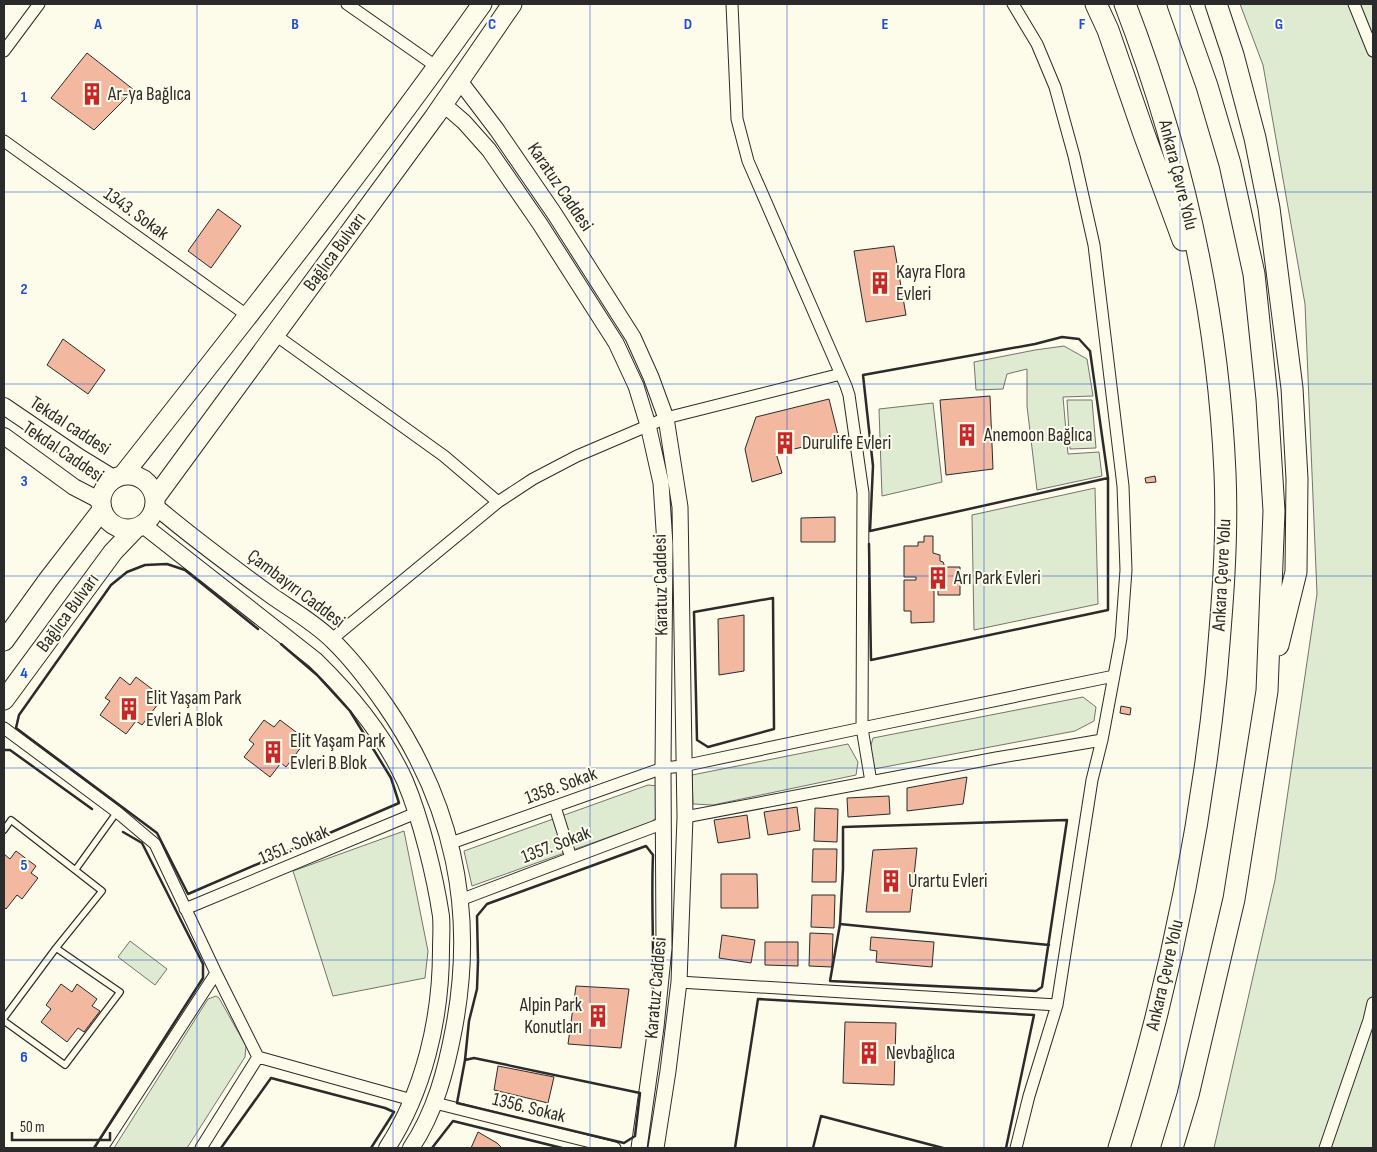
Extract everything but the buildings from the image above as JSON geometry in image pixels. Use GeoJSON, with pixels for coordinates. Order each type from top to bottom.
{"type":"FeatureCollection","features":[{"type":"Feature","properties":{"kind":"highway"},"geometry":{"type":"LineString","coordinates":[[1096,4],[1108,30],[1208,308]]}},
{"type":"Feature","properties":{"kind":"highway","name":"Ankara Çevre Yolu"},"geometry":{"type":"LineString","coordinates":[[1119,1148],[1141,1079],[1180,913],[1197,820],[1210,728],[1220,629],[1225,537],[1225,473],[1219,393],[1208,308],[1197,248],[1175,158],[1140,41],[1125,4]]}},
{"type":"Feature","properties":{"kind":"highway"},"geometry":{"type":"LineString","coordinates":[[1178,4],[1207,86],[1230,164],[1254,274],[1268,399],[1274,511],[1267,691]]}},
{"type":"Feature","properties":{"kind":"highway"},"geometry":{"type":"LineString","coordinates":[[1172,1148],[1188,1095],[1234,899],[1267,691],[1296,572],[1297,480],[1292,388],[1269,208],[1255,138],[1233,55],[1216,4]]}},
{"type":"Feature","properties":{"kind":"main road","name":"Bağlıca Bulvarı"},"geometry":{"type":"LineString","coordinates":[[119,477],[248,316],[437,67],[482,4]]}},
{"type":"Feature","properties":{"kind":"main road","name":"Bağlıca Bulvarı"},"geometry":{"type":"LineString","coordinates":[[155,502],[274,334],[429,124],[512,4]]}},
{"type":"Feature","properties":{"kind":"main road","name":"Tekdal caddesi"},"geometry":{"type":"LineString","coordinates":[[4,406],[79,457],[119,477]]}},
{"type":"Feature","properties":{"kind":"main road","name":"Tekdal Caddesi"},"geometry":{"type":"LineString","coordinates":[[4,436],[101,505]]}},
{"type":"Feature","properties":{"kind":"main road"},"geometry":{"type":"LineString","coordinates":[[132,475],[148,483],[153,490],[155,502],[149,520],[139,527],[118,528],[111,524],[101,505],[103,492],[108,484],[119,477],[132,475]]}},
{"type":"Feature","properties":{"kind":"main road","name":"Çambayırı Caddesi"},"geometry":{"type":"LineString","coordinates":[[155,502],[200,543],[332,640],[375,690],[411,745],[434,794],[451,844],[460,900],[462,968],[460,998],[451,1047],[435,1103],[424,1128],[411,1148]]}},
{"type":"Feature","properties":{"kind":"main road","name":"Bağlıca Bulvarı"},"geometry":{"type":"LineString","coordinates":[[4,641],[101,505]]}},
{"type":"Feature","properties":{"kind":"main road","name":"Bağlıca Bulvarı"},"geometry":{"type":"LineString","coordinates":[[4,700],[113,552],[139,527]]}},
{"type":"Feature","properties":{"kind":"main road"},"geometry":{"type":"LineString","coordinates":[[139,527],[316,660],[355,703],[387,749],[404,780],[430,862],[441,918],[441,971],[435,1018],[428,1050],[412,1100],[399,1129],[387,1148]]}},
{"type":"Feature","properties":{"kind":"street"},"geometry":{"type":"LineString","coordinates":[[4,51],[39,4]]}},
{"type":"Feature","properties":{"kind":"street"},"geometry":{"type":"LineString","coordinates":[[346,4],[437,67]]}},
{"type":"Feature","properties":{"kind":"street"},"geometry":{"type":"LineString","coordinates":[[732,4],[737,118],[748,161],[849,396],[863,493],[862,728],[871,782]]}},
{"type":"Feature","properties":{"kind":"street"},"geometry":{"type":"LineString","coordinates":[[1012,4],[1038,44],[1055,87],[1074,156],[1094,245],[1124,486],[1126,570],[1121,638],[1102,740],[1092,780],[1057,1005],[1029,1096],[1016,1148]]}},
{"type":"Feature","properties":{"kind":"street"},"geometry":{"type":"LineString","coordinates":[[1354,4],[1373,51]]}},
{"type":"Feature","properties":{"kind":"street","name":"Karatuz Caddesi"},"geometry":{"type":"LineString","coordinates":[[459,80],[497,130],[554,213],[633,338],[651,377],[666,418],[680,507],[685,817],[679,982],[656,1148]]}},
{"type":"Feature","properties":{"kind":"street","name":"Karatuz Caddesi"},"geometry":{"type":"LineString","coordinates":[[442,103],[464,122],[483,143],[545,232],[616,343],[636,386],[648,425],[661,484],[665,535],[664,948],[656,1027],[639,1148]]}},
{"type":"Feature","properties":{"kind":"street","name":"1343. Sokak"},"geometry":{"type":"LineString","coordinates":[[4,142],[248,316]]}},
{"type":"Feature","properties":{"kind":"street"},"geometry":{"type":"LineString","coordinates":[[274,334],[444,456],[498,502]]}},
{"type":"Feature","properties":{"kind":"street"},"geometry":{"type":"LineString","coordinates":[[332,640],[498,502],[533,478],[577,456],[666,418],[841,374]]}},
{"type":"Feature","properties":{"kind":"street","name":"1358. Sokak"},"geometry":{"type":"LineString","coordinates":[[451,844],[663,768],[683,766],[1114,676]]}},
{"type":"Feature","properties":{"kind":"street"},"geometry":{"type":"LineString","coordinates":[[4,728],[117,812],[155,844],[258,1057],[412,1100]]}},
{"type":"Feature","properties":{"kind":"street"},"geometry":{"type":"LineString","coordinates":[[685,817],[996,758],[1102,740]]}},
{"type":"Feature","properties":{"kind":"street"},"geometry":{"type":"LineString","coordinates":[[555,807],[572,858]]}},
{"type":"Feature","properties":{"kind":"street","name":"1351. Sokak"},"geometry":{"type":"LineString","coordinates":[[186,909],[416,813]]}},
{"type":"Feature","properties":{"kind":"street","name":"1357. Sokak"},"geometry":{"type":"LineString","coordinates":[[460,900],[664,823]]}},
{"type":"Feature","properties":{"kind":"street"},"geometry":{"type":"LineString","coordinates":[[102,1148],[216,973]]}},
{"type":"Feature","properties":{"kind":"street"},"geometry":{"type":"LineString","coordinates":[[679,982],[1057,1005]]}},
{"type":"Feature","properties":{"kind":"street"},"geometry":{"type":"LineString","coordinates":[[1325,1148],[1369,1020],[1373,1003]]}},
{"type":"Feature","properties":{"kind":"street"},"geometry":{"type":"LineString","coordinates":[[201,1148],[258,1057]]}},
{"type":"Feature","properties":{"kind":"street","name":"1356. Sokak"},"geometry":{"type":"LineString","coordinates":[[435,1103],[615,1148]]}},
{"type":"Feature","properties":{"kind":"lane"},"geometry":{"type":"LineString","coordinates":[[76,869],[117,812]]}},
{"type":"Feature","properties":{"kind":"lane"},"geometry":{"type":"LineString","coordinates":[[4,830],[11,820],[102,891],[56,948],[4,1019],[65,1064],[120,992],[56,948]]}},
{"type":"Feature","properties":{"kind":"green space"},"geometry":{"type":"Polygon","coordinates":[[[1240,4],[1373,4],[1373,1148],[1214,1148],[1275,880],[1317,594],[1305,304],[1263,65],[1240,4]]]}},
{"type":"Feature","properties":{"kind":"green space"},"geometry":{"type":"Polygon","coordinates":[[[1064,346],[1087,359],[1093,396],[1063,397],[1068,454],[1099,452],[1102,476],[1037,490],[1027,406],[1027,369],[1007,374],[1003,389],[976,390],[974,362],[1064,346]]]}},
{"type":"Feature","properties":{"kind":"green space"},"geometry":{"type":"Polygon","coordinates":[[[1067,400],[1092,400],[1096,448],[1070,449],[1067,400]]]}},
{"type":"Feature","properties":{"kind":"green space"},"geometry":{"type":"Polygon","coordinates":[[[933,403],[942,482],[882,496],[879,409],[933,403]]]}},
{"type":"Feature","properties":{"kind":"green space"},"geometry":{"type":"Polygon","coordinates":[[[1095,488],[1098,604],[974,630],[972,515],[1095,488]]]}},
{"type":"Feature","properties":{"kind":"green space"},"geometry":{"type":"Polygon","coordinates":[[[1083,697],[1096,707],[1094,721],[1075,731],[874,769],[869,752],[873,738],[1083,697]]]}},
{"type":"Feature","properties":{"kind":"green space"},"geometry":{"type":"Polygon","coordinates":[[[848,744],[858,762],[856,775],[713,805],[693,804],[692,775],[848,744]]]}},
{"type":"Feature","properties":{"kind":"green space"},"geometry":{"type":"Polygon","coordinates":[[[648,785],[658,786],[660,815],[651,822],[472,886],[464,851],[648,785]]]}},
{"type":"Feature","properties":{"kind":"green space"},"geometry":{"type":"Polygon","coordinates":[[[404,831],[428,951],[425,978],[333,996],[293,871],[404,831]]]}},
{"type":"Feature","properties":{"kind":"green space"},"geometry":{"type":"Polygon","coordinates":[[[130,941],[167,969],[155,985],[118,957],[130,941]]]}},
{"type":"Feature","properties":{"kind":"green space"},"geometry":{"type":"Polygon","coordinates":[[[216,996],[219,998],[246,1046],[245,1057],[187,1148],[114,1148],[208,999],[216,996]]]}},
{"type":"Feature","properties":{"kind":"wall"},"geometry":{"type":"LineString","coordinates":[[869,544],[871,660],[1108,610],[1108,478],[870,531],[873,466],[863,375],[1035,344],[1062,337],[1079,339],[1090,351],[1108,478]]}},
{"type":"Feature","properties":{"kind":"wall"},"geometry":{"type":"LineString","coordinates":[[258,629],[185,570],[167,564],[145,565],[127,572],[111,585],[19,715],[16,728],[157,833],[188,894],[399,803],[391,778],[350,711],[317,675],[281,644]]}},
{"type":"Feature","properties":{"kind":"wall"},"geometry":{"type":"LineString","coordinates":[[773,598],[774,729],[708,747],[697,740],[694,612],[773,598]]}},
{"type":"Feature","properties":{"kind":"wall"},"geometry":{"type":"LineString","coordinates":[[4,750],[10,750],[92,809]]}},
{"type":"Feature","properties":{"kind":"wall"},"geometry":{"type":"LineString","coordinates":[[840,924],[843,827],[1067,820],[1042,987],[1036,991],[830,981],[840,924],[1049,945]]}},
{"type":"Feature","properties":{"kind":"wall"},"geometry":{"type":"LineString","coordinates":[[94,1148],[203,978],[203,964],[142,843],[123,832]]}},
{"type":"Feature","properties":{"kind":"wall"},"geometry":{"type":"LineString","coordinates":[[465,1060],[469,1021],[477,989],[477,916],[487,904],[646,846],[653,855],[653,991]]}},
{"type":"Feature","properties":{"kind":"wall"},"geometry":{"type":"LineString","coordinates":[[735,1148],[758,999],[1034,1015],[1006,1148]]}},
{"type":"Feature","properties":{"kind":"wall"},"geometry":{"type":"LineString","coordinates":[[474,1058],[640,1093],[635,1136],[624,1143],[457,1103],[465,1060],[474,1058]]}},
{"type":"Feature","properties":{"kind":"wall"},"geometry":{"type":"LineString","coordinates":[[221,1148],[271,1078],[394,1112],[371,1148]]}},
{"type":"Feature","properties":{"kind":"wall"},"geometry":{"type":"LineString","coordinates":[[813,1148],[821,1116],[943,1148]]}},
{"type":"Feature","properties":{"kind":"wall"},"geometry":{"type":"LineString","coordinates":[[432,1148],[453,1121],[562,1148]]}},
{"type":"Feature","properties":{"kind":"place","name":"Ar-ya Bağlıca"},"geometry":{"type":"Point","coordinates":[92,94]}},
{"type":"Feature","properties":{"kind":"place","name":"Kayra Flora Evleri"},"geometry":{"type":"Point","coordinates":[880,283]}},
{"type":"Feature","properties":{"kind":"place","name":"Anemoon Bağlıca"},"geometry":{"type":"Point","coordinates":[967,435]}},
{"type":"Feature","properties":{"kind":"place","name":"Durulife Evleri"},"geometry":{"type":"Point","coordinates":[785,443]}},
{"type":"Feature","properties":{"kind":"place","name":"Arı Park Evleri"},"geometry":{"type":"Point","coordinates":[938,578]}},
{"type":"Feature","properties":{"kind":"place","name":"Elit Yaşam Park Evleri A Blok"},"geometry":{"type":"Point","coordinates":[129,709]}},
{"type":"Feature","properties":{"kind":"place","name":"Elit Yaşam Park Evleri B Blok"},"geometry":{"type":"Point","coordinates":[273,752]}},
{"type":"Feature","properties":{"kind":"place","name":"Urartu Evleri"},"geometry":{"type":"Point","coordinates":[891,881]}},
{"type":"Feature","properties":{"kind":"place","name":"Alpin Park Konutları"},"geometry":{"type":"Point","coordinates":[598,1016]}},
{"type":"Feature","properties":{"kind":"place","name":"Nevbağlıca"},"geometry":{"type":"Point","coordinates":[869,1053]}}]}
